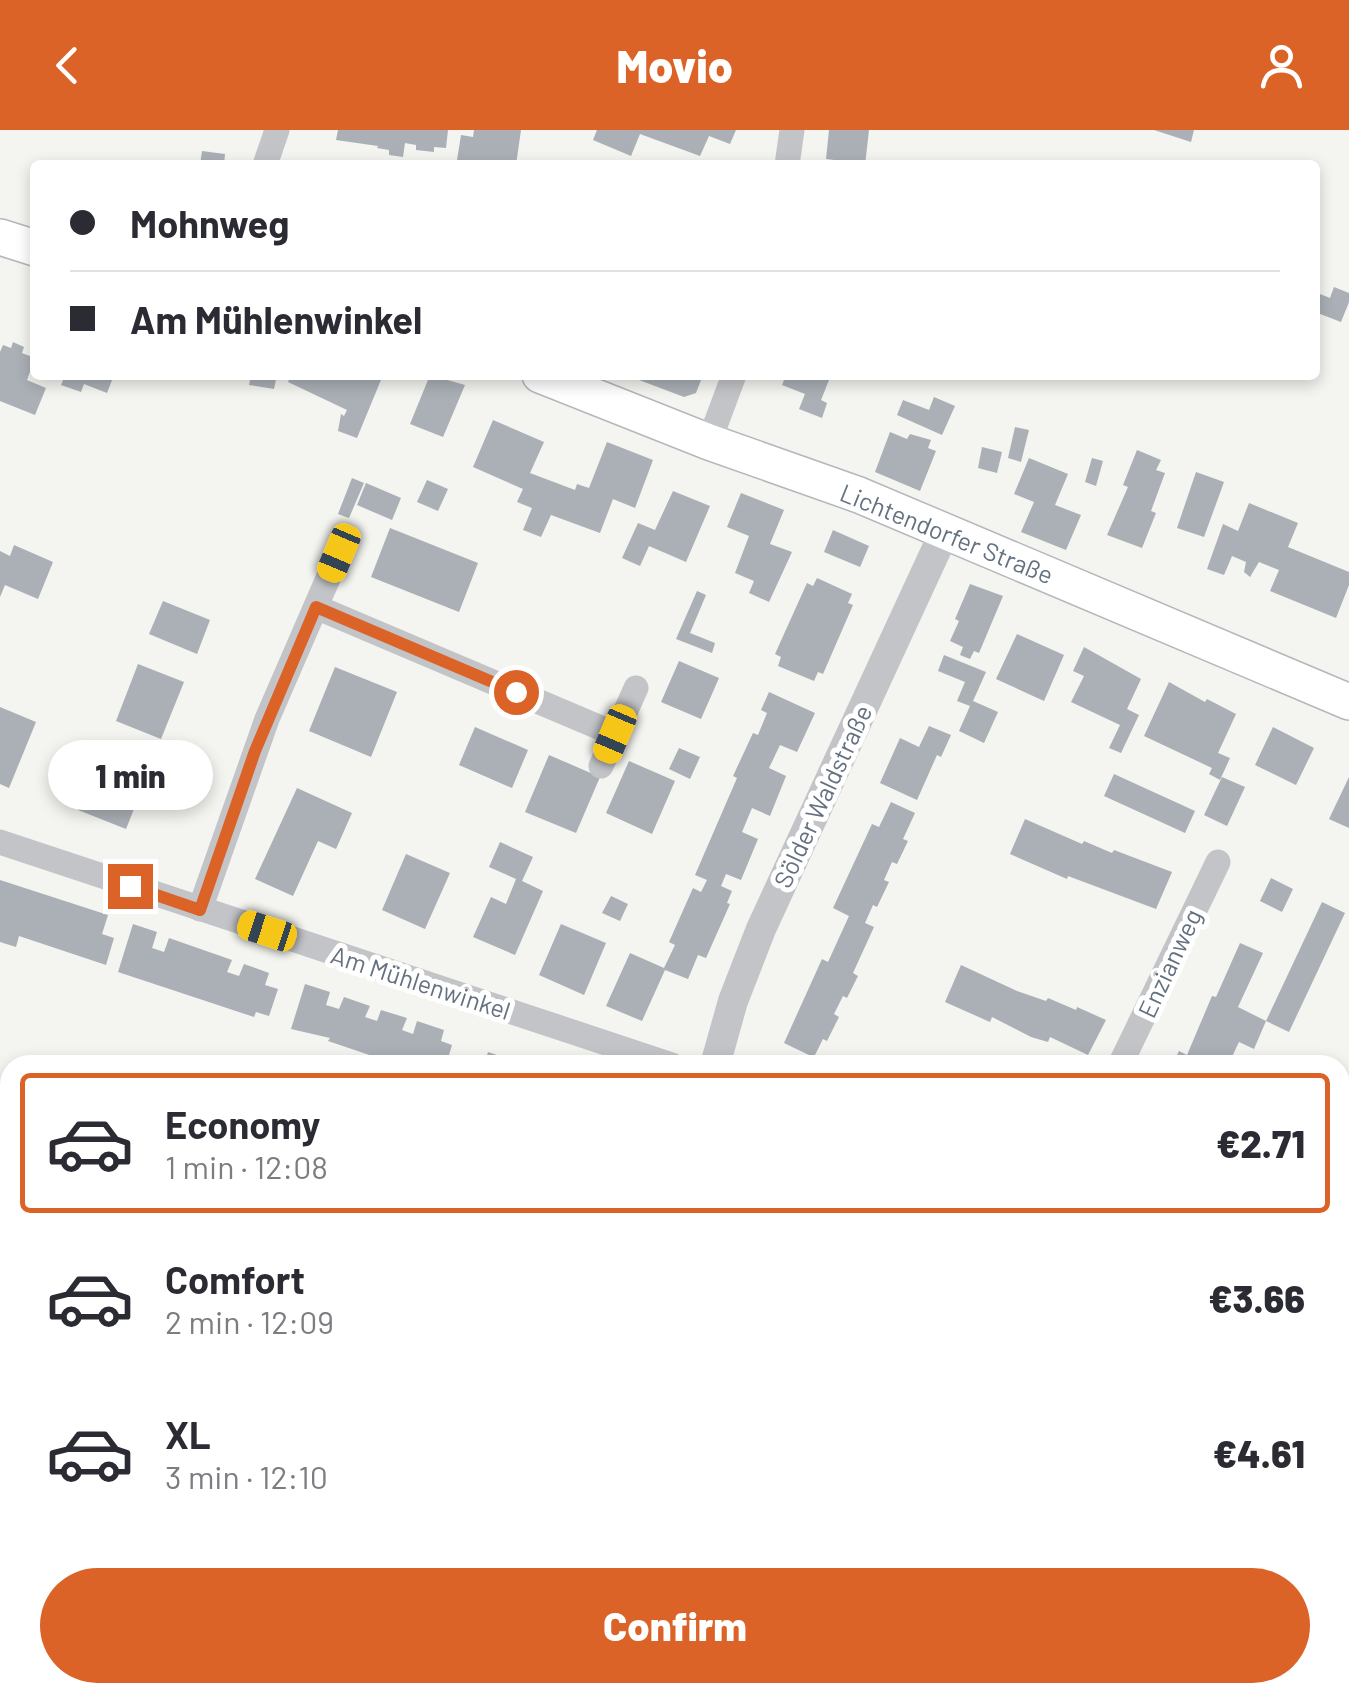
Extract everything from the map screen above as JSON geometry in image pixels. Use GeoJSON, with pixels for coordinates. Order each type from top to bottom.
{"type":"FeatureCollection","features":[{"type":"Feature","properties":{"kind":"main road"},"geometry":{"type":"LineString","coordinates":[[0,238],[30,247]]}},
{"type":"Feature","properties":{"kind":"main road","name":"Lichtendorfer Straße"},"geometry":{"type":"LineString","coordinates":[[553,380],[709,442],[860,495],[1349,702]]}},
{"type":"Feature","properties":{"kind":"street"},"geometry":{"type":"LineString","coordinates":[[267,160],[277,130]]}},
{"type":"Feature","properties":{"kind":"street"},"geometry":{"type":"LineString","coordinates":[[788,160],[792,130]]}},
{"type":"Feature","properties":{"kind":"street"},"geometry":{"type":"LineString","coordinates":[[709,442],[732,380]]}},
{"type":"Feature","properties":{"kind":"street","name":"Sölder Waldstraße"},"geometry":{"type":"LineString","coordinates":[[718,1055],[732,1001],[761,929],[944,533]]}},
{"type":"Feature","properties":{"kind":"street"},"geometry":{"type":"LineString","coordinates":[[200,910],[261,735],[339,553]]}},
{"type":"Feature","properties":{"kind":"street"},"geometry":{"type":"LineString","coordinates":[[316,607],[615,734]]}},
{"type":"Feature","properties":{"kind":"street"},"geometry":{"type":"LineString","coordinates":[[601,766],[636,688]]}},
{"type":"Feature","properties":{"kind":"street","name":"Am Mühlenwinkel"},"geometry":{"type":"LineString","coordinates":[[0,842],[642,1055]]}},
{"type":"Feature","properties":{"kind":"street","name":"Enzianweg"},"geometry":{"type":"LineString","coordinates":[[1125,1055],[1218,862]]}},
{"type":"Feature","properties":{"kind":"building"},"geometry":{"type":"Polygon","coordinates":[[[338,130],[448,130],[446,148],[434,147],[434,152],[416,150],[416,145],[405,143],[403,157],[389,155],[389,150],[378,146],[336,140],[338,130]]]}},
{"type":"Feature","properties":{"kind":"building"},"geometry":{"type":"Polygon","coordinates":[[[474,130],[521,130],[517,160],[457,160],[461,135],[473,137],[474,130]]]}},
{"type":"Feature","properties":{"kind":"building"},"geometry":{"type":"Polygon","coordinates":[[[597,130],[736,130],[730,144],[709,136],[700,156],[640,134],[631,156],[593,140],[597,130]]]}},
{"type":"Feature","properties":{"kind":"building"},"geometry":{"type":"Polygon","coordinates":[[[829,130],[869,130],[866,160],[826,159],[829,130]]]}},
{"type":"Feature","properties":{"kind":"building"},"geometry":{"type":"Polygon","coordinates":[[[1154,130],[1194,130],[1191,142],[1154,130]]]}},
{"type":"Feature","properties":{"kind":"building"},"geometry":{"type":"Polygon","coordinates":[[[202,151],[225,154],[224,160],[201,160],[202,151]]]}},
{"type":"Feature","properties":{"kind":"building"},"geometry":{"type":"Polygon","coordinates":[[[1334,287],[1349,293],[1341,322],[1320,314],[1320,294],[1330,298],[1334,287]]]}},
{"type":"Feature","properties":{"kind":"building"},"geometry":{"type":"Polygon","coordinates":[[[13,342],[24,347],[22,353],[30,356],[27,380],[46,388],[35,415],[0,401],[0,352],[3,345],[11,348],[13,342]]]}},
{"type":"Feature","properties":{"kind":"building"},"geometry":{"type":"Polygon","coordinates":[[[63,380],[112,380],[107,393],[84,384],[81,392],[61,385],[63,380]]]}},
{"type":"Feature","properties":{"kind":"building"},"geometry":{"type":"Polygon","coordinates":[[[250,380],[276,380],[274,389],[249,385],[250,380]]]}},
{"type":"Feature","properties":{"kind":"building"},"geometry":{"type":"Polygon","coordinates":[[[381,380],[357,438],[338,431],[341,414],[344,416],[347,410],[288,382],[381,380]]]}},
{"type":"Feature","properties":{"kind":"building"},"geometry":{"type":"Polygon","coordinates":[[[428,380],[465,385],[443,437],[410,424],[428,380]]]}},
{"type":"Feature","properties":{"kind":"building"},"geometry":{"type":"Polygon","coordinates":[[[639,380],[701,380],[696,393],[684,397],[639,380]]]}},
{"type":"Feature","properties":{"kind":"building"},"geometry":{"type":"Polygon","coordinates":[[[784,380],[829,380],[821,400],[827,403],[822,418],[799,409],[805,394],[782,385],[784,380]]]}},
{"type":"Feature","properties":{"kind":"building"},"geometry":{"type":"Polygon","coordinates":[[[934,397],[955,406],[942,435],[897,415],[903,400],[929,410],[934,397]]]}},
{"type":"Feature","properties":{"kind":"building"},"geometry":{"type":"Polygon","coordinates":[[[493,420],[544,442],[530,473],[575,490],[577,484],[589,488],[607,442],[653,460],[635,508],[613,499],[600,533],[551,515],[541,537],[523,530],[532,508],[517,502],[523,489],[473,467],[493,420]]]}},
{"type":"Feature","properties":{"kind":"building"},"geometry":{"type":"Polygon","coordinates":[[[1015,427],[1029,430],[1021,462],[1008,458],[1015,427]]]}},
{"type":"Feature","properties":{"kind":"building"},"geometry":{"type":"Polygon","coordinates":[[[890,432],[907,439],[910,434],[931,440],[928,448],[936,451],[920,491],[875,472],[890,432]]]}},
{"type":"Feature","properties":{"kind":"building"},"geometry":{"type":"Polygon","coordinates":[[[982,447],[1002,452],[997,473],[978,468],[982,447]]]}},
{"type":"Feature","properties":{"kind":"building"},"geometry":{"type":"Polygon","coordinates":[[[1137,450],[1161,460],[1156,470],[1165,473],[1151,511],[1156,513],[1142,548],[1107,535],[1128,487],[1123,485],[1137,450]]]}},
{"type":"Feature","properties":{"kind":"building"},"geometry":{"type":"Polygon","coordinates":[[[1029,458],[1068,474],[1055,505],[1081,515],[1066,550],[1021,532],[1034,502],[1014,494],[1029,458]]]}},
{"type":"Feature","properties":{"kind":"building"},"geometry":{"type":"Polygon","coordinates":[[[1092,458],[1103,461],[1096,486],[1085,482],[1092,458]]]}},
{"type":"Feature","properties":{"kind":"building"},"geometry":{"type":"Polygon","coordinates":[[[1196,472],[1224,482],[1204,537],[1177,528],[1196,472]]]}},
{"type":"Feature","properties":{"kind":"building"},"geometry":{"type":"Polygon","coordinates":[[[352,478],[364,483],[349,518],[338,514],[352,478]]]}},
{"type":"Feature","properties":{"kind":"building"},"geometry":{"type":"Polygon","coordinates":[[[427,480],[448,489],[438,511],[417,502],[427,480]]]}},
{"type":"Feature","properties":{"kind":"building"},"geometry":{"type":"Polygon","coordinates":[[[366,483],[401,498],[392,520],[357,505],[366,483]]]}},
{"type":"Feature","properties":{"kind":"building"},"geometry":{"type":"Polygon","coordinates":[[[673,491],[710,506],[686,562],[649,546],[640,566],[622,558],[638,523],[655,530],[673,491]]]}},
{"type":"Feature","properties":{"kind":"building"},"geometry":{"type":"Polygon","coordinates":[[[741,493],[784,510],[770,544],[792,552],[769,602],[749,593],[754,581],[735,573],[749,536],[727,527],[741,493]]]}},
{"type":"Feature","properties":{"kind":"building"},"geometry":{"type":"Polygon","coordinates":[[[1249,503],[1298,523],[1288,547],[1349,572],[1349,585],[1336,618],[1270,591],[1279,570],[1259,562],[1250,577],[1244,572],[1246,562],[1232,556],[1224,575],[1207,569],[1223,524],[1238,531],[1249,503]]]}},
{"type":"Feature","properties":{"kind":"building"},"geometry":{"type":"Polygon","coordinates":[[[390,528],[478,563],[459,612],[371,577],[390,528]]]}},
{"type":"Feature","properties":{"kind":"building"},"geometry":{"type":"Polygon","coordinates":[[[833,530],[869,546],[860,567],[824,552],[833,530]]]}},
{"type":"Feature","properties":{"kind":"building"},"geometry":{"type":"Polygon","coordinates":[[[14,545],[53,562],[38,599],[5,585],[0,597],[0,551],[10,556],[14,545]]]}},
{"type":"Feature","properties":{"kind":"building"},"geometry":{"type":"Polygon","coordinates":[[[817,578],[852,594],[848,603],[853,605],[823,674],[818,672],[814,681],[778,666],[781,657],[775,654],[807,583],[813,586],[817,578]]]}},
{"type":"Feature","properties":{"kind":"building"},"geometry":{"type":"Polygon","coordinates":[[[970,584],[1003,596],[979,653],[974,651],[970,659],[960,655],[963,647],[950,641],[970,584]]]}},
{"type":"Feature","properties":{"kind":"building"},"geometry":{"type":"Polygon","coordinates":[[[697,591],[706,595],[690,633],[715,643],[712,653],[676,639],[697,591]]]}},
{"type":"Feature","properties":{"kind":"building"},"geometry":{"type":"Polygon","coordinates":[[[163,601],[210,620],[197,654],[149,634],[163,601]]]}},
{"type":"Feature","properties":{"kind":"building"},"geometry":{"type":"Polygon","coordinates":[[[1017,634],[1064,655],[1044,701],[996,679],[1017,634]]]}},
{"type":"Feature","properties":{"kind":"building"},"geometry":{"type":"Polygon","coordinates":[[[1084,647],[1141,679],[1127,709],[1139,715],[1121,753],[1109,748],[1120,725],[1071,702],[1084,676],[1073,671],[1084,647]]]}},
{"type":"Feature","properties":{"kind":"building"},"geometry":{"type":"Polygon","coordinates":[[[944,655],[986,672],[973,701],[998,712],[984,743],[959,731],[970,706],[957,701],[965,682],[938,671],[944,655]]]}},
{"type":"Feature","properties":{"kind":"building"},"geometry":{"type":"Polygon","coordinates":[[[679,661],[719,678],[701,719],[661,702],[679,661]]]}},
{"type":"Feature","properties":{"kind":"building"},"geometry":{"type":"Polygon","coordinates":[[[138,664],[184,682],[161,739],[116,721],[138,664]]]}},
{"type":"Feature","properties":{"kind":"building"},"geometry":{"type":"Polygon","coordinates":[[[335,667],[397,692],[371,757],[309,731],[335,667]]]}},
{"type":"Feature","properties":{"kind":"building"},"geometry":{"type":"Polygon","coordinates":[[[1169,682],[1236,714],[1218,753],[1230,758],[1220,780],[1209,774],[1212,768],[1144,736],[1169,682]]]}},
{"type":"Feature","properties":{"kind":"building"},"geometry":{"type":"Polygon","coordinates":[[[769,692],[815,713],[797,752],[780,745],[769,768],[786,776],[770,816],[752,808],[742,832],[758,839],[741,880],[726,874],[721,886],[732,891],[727,903],[730,904],[706,958],[698,955],[688,979],[665,970],[642,1021],[606,1006],[630,953],[664,968],[675,945],[669,942],[693,888],[701,892],[707,880],[695,875],[737,778],[733,776],[767,713],[761,710],[769,692]]]}},
{"type":"Feature","properties":{"kind":"building"},"geometry":{"type":"Polygon","coordinates":[[[0,707],[36,722],[9,788],[0,784],[0,707]]]}},
{"type":"Feature","properties":{"kind":"building"},"geometry":{"type":"Polygon","coordinates":[[[929,726],[951,735],[941,757],[937,755],[917,800],[880,783],[900,738],[919,747],[929,726]]]}},
{"type":"Feature","properties":{"kind":"building"},"geometry":{"type":"Polygon","coordinates":[[[475,727],[528,750],[512,788],[459,765],[475,727]]]}},
{"type":"Feature","properties":{"kind":"building"},"geometry":{"type":"Polygon","coordinates":[[[1273,727],[1314,748],[1296,785],[1255,765],[1273,727]]]}},
{"type":"Feature","properties":{"kind":"building"},"geometry":{"type":"Polygon","coordinates":[[[679,748],[700,757],[690,779],[669,769],[679,748]]]}},
{"type":"Feature","properties":{"kind":"building"},"geometry":{"type":"Polygon","coordinates":[[[101,755],[148,774],[126,829],[78,810],[101,755]]]}},
{"type":"Feature","properties":{"kind":"building"},"geometry":{"type":"Polygon","coordinates":[[[549,755],[600,777],[576,833],[525,812],[549,755]]]}},
{"type":"Feature","properties":{"kind":"building"},"geometry":{"type":"Polygon","coordinates":[[[629,761],[675,781],[652,834],[606,813],[629,761]]]}},
{"type":"Feature","properties":{"kind":"building"},"geometry":{"type":"Polygon","coordinates":[[[1114,774],[1195,811],[1185,833],[1104,796],[1114,774]]]}},
{"type":"Feature","properties":{"kind":"building"},"geometry":{"type":"Polygon","coordinates":[[[1222,777],[1245,787],[1227,826],[1204,815],[1222,777]]]}},
{"type":"Feature","properties":{"kind":"building"},"geometry":{"type":"Polygon","coordinates":[[[1349,777],[1349,828],[1329,819],[1349,777]]]}},
{"type":"Feature","properties":{"kind":"building"},"geometry":{"type":"Polygon","coordinates":[[[297,788],[352,813],[336,849],[318,841],[293,896],[255,879],[297,788]]]}},
{"type":"Feature","properties":{"kind":"building"},"geometry":{"type":"Polygon","coordinates":[[[891,802],[915,813],[903,839],[908,841],[897,864],[892,862],[884,880],[889,882],[865,923],[874,927],[853,973],[858,976],[834,1014],[839,1017],[827,1041],[823,1039],[815,1055],[809,1055],[784,1043],[822,959],[828,962],[849,916],[833,908],[872,824],[879,827],[891,802]]]}},
{"type":"Feature","properties":{"kind":"building"},"geometry":{"type":"Polygon","coordinates":[[[1025,819],[1082,844],[1084,841],[1112,853],[1114,850],[1172,872],[1156,909],[1068,876],[1067,879],[1010,854],[1025,819]]]}},
{"type":"Feature","properties":{"kind":"building"},"geometry":{"type":"Polygon","coordinates":[[[500,842],[533,857],[522,881],[543,891],[515,955],[473,937],[491,897],[506,904],[516,879],[489,867],[500,842]]]}},
{"type":"Feature","properties":{"kind":"building"},"geometry":{"type":"Polygon","coordinates":[[[406,854],[450,873],[425,929],[382,910],[406,854]]]}},
{"type":"Feature","properties":{"kind":"building"},"geometry":{"type":"Polygon","coordinates":[[[1271,878],[1293,889],[1282,912],[1260,901],[1271,878]]]}},
{"type":"Feature","properties":{"kind":"building"},"geometry":{"type":"Polygon","coordinates":[[[0,880],[108,915],[102,934],[114,938],[106,965],[19,936],[16,947],[0,942],[0,880]]]}},
{"type":"Feature","properties":{"kind":"building"},"geometry":{"type":"Polygon","coordinates":[[[611,896],[628,904],[620,921],[602,913],[611,896]]]}},
{"type":"Feature","properties":{"kind":"building"},"geometry":{"type":"Polygon","coordinates":[[[1322,902],[1345,913],[1289,1032],[1266,1021],[1322,902]]]}},
{"type":"Feature","properties":{"kind":"building"},"geometry":{"type":"Polygon","coordinates":[[[133,924],[157,932],[152,948],[164,952],[169,938],[232,960],[227,972],[239,976],[244,964],[269,973],[265,985],[278,989],[269,1016],[256,1012],[254,1017],[118,972],[133,924]]]}},
{"type":"Feature","properties":{"kind":"building"},"geometry":{"type":"Polygon","coordinates":[[[561,924],[606,943],[584,995],[539,975],[561,924]]]}},
{"type":"Feature","properties":{"kind":"building"},"geometry":{"type":"Polygon","coordinates":[[[1240,943],[1263,953],[1238,1007],[1266,1021],[1254,1049],[1239,1042],[1233,1055],[1187,1055],[1212,996],[1216,997],[1240,943]]]}},
{"type":"Feature","properties":{"kind":"building"},"geometry":{"type":"Polygon","coordinates":[[[961,965],[1017,991],[1076,1010],[1077,1007],[1106,1020],[1088,1055],[1050,1037],[1048,1042],[1031,1037],[992,1017],[990,1022],[945,1002],[961,965]]]}},
{"type":"Feature","properties":{"kind":"building"},"geometry":{"type":"Polygon","coordinates":[[[305,984],[330,992],[326,1005],[339,1009],[344,997],[370,1006],[365,1017],[377,1021],[381,1010],[407,1018],[402,1030],[413,1034],[417,1021],[444,1030],[441,1041],[452,1045],[449,1055],[369,1055],[328,1041],[330,1038],[291,1029],[305,984]]]}},
{"type":"Feature","properties":{"kind":"route"},"geometry":{"type":"LineString","coordinates":[[130,886],[200,910],[242,784],[316,607],[516,692]]}}]}
